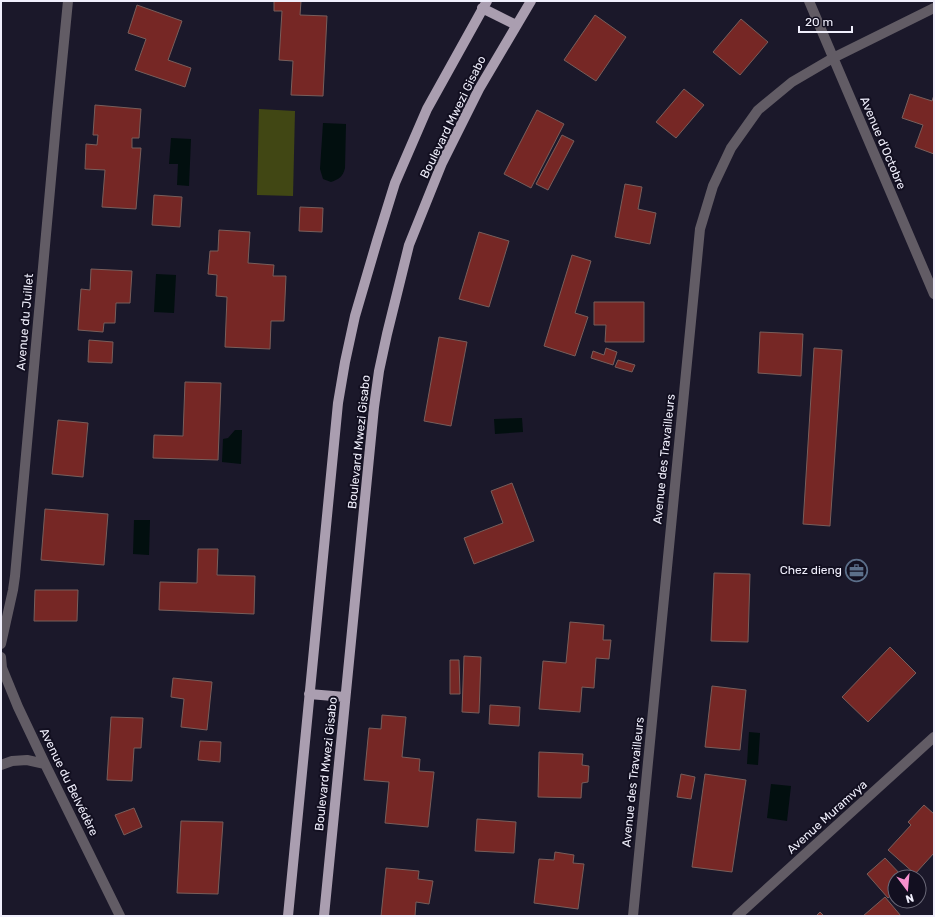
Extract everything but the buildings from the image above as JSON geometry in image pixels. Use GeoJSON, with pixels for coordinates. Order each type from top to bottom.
{"type":"FeatureCollection","features":[{"type":"Feature","properties":{"kind":"main road","name":"Boulevard Mwezi Gisabo"},"geometry":{"type":"LineString","coordinates":[[324,916],[376,392],[387,334],[409,245],[442,164],[479,89],[531,1]]}},
{"type":"Feature","properties":{"kind":"main road","name":"Boulevard Mwezi Gisabo"},"geometry":{"type":"LineString","coordinates":[[288,916],[338,403],[345,362],[355,316],[395,183],[427,109],[484,5]]}},
{"type":"Feature","properties":{"kind":"main road"},"geometry":{"type":"LineString","coordinates":[[484,5],[516,25]]}},
{"type":"Feature","properties":{"kind":"main road"},"geometry":{"type":"LineString","coordinates":[[310,694],[345,697]]}},
{"type":"Feature","properties":{"kind":"street","name":"Avenue du Juillet"},"geometry":{"type":"LineString","coordinates":[[1,644],[15,576],[56,113],[68,1]]}},
{"type":"Feature","properties":{"kind":"street","name":"Avenue d'Octobre"},"geometry":{"type":"LineString","coordinates":[[810,1],[934,294]]}},
{"type":"Feature","properties":{"kind":"street","name":"Avenue des Travailleurs"},"geometry":{"type":"LineString","coordinates":[[633,916],[700,229],[713,186],[731,148],[758,110],[792,82],[833,58],[934,8]]}},
{"type":"Feature","properties":{"kind":"street","name":"Avenue du Belvédère"},"geometry":{"type":"LineString","coordinates":[[1,657],[2,668],[18,707],[120,916]]}},
{"type":"Feature","properties":{"kind":"street"},"geometry":{"type":"LineString","coordinates":[[1,679],[2,668]]}},
{"type":"Feature","properties":{"kind":"street","name":"Avenue Muramvya"},"geometry":{"type":"LineString","coordinates":[[737,916],[934,737]]}},
{"type":"Feature","properties":{"kind":"street"},"geometry":{"type":"LineString","coordinates":[[1,765],[12,761],[27,760],[45,764]]}},
{"type":"Feature","properties":{"kind":"green space"},"geometry":{"type":"Polygon","coordinates":[[[259,109],[295,111],[293,196],[257,195],[259,109]]]}},
{"type":"Feature","properties":{"kind":"shaded area"},"geometry":{"type":"Polygon","coordinates":[[[323,123],[346,124],[345,168],[340,177],[331,182],[323,179],[320,169],[323,123]]]}},
{"type":"Feature","properties":{"kind":"shaded area"},"geometry":{"type":"Polygon","coordinates":[[[171,138],[191,139],[189,186],[177,185],[178,164],[169,164],[171,138]]]}},
{"type":"Feature","properties":{"kind":"shaded area"},"geometry":{"type":"Polygon","coordinates":[[[156,274],[176,275],[174,313],[154,312],[156,274]]]}},
{"type":"Feature","properties":{"kind":"shaded area"},"geometry":{"type":"Polygon","coordinates":[[[522,418],[523,432],[495,434],[494,419],[522,418]]]}},
{"type":"Feature","properties":{"kind":"shaded area"},"geometry":{"type":"Polygon","coordinates":[[[235,430],[242,430],[241,464],[222,462],[223,439],[228,438],[235,430]]]}},
{"type":"Feature","properties":{"kind":"shaded area"},"geometry":{"type":"Polygon","coordinates":[[[134,520],[150,520],[149,555],[133,554],[134,520]]]}},
{"type":"Feature","properties":{"kind":"shaded area"},"geometry":{"type":"Polygon","coordinates":[[[749,732],[760,733],[758,765],[747,764],[749,732]]]}},
{"type":"Feature","properties":{"kind":"shaded area"},"geometry":{"type":"Polygon","coordinates":[[[771,784],[791,786],[787,821],[767,818],[771,784]]]}},
{"type":"Feature","properties":{"kind":"place","name":"Chez dieng"},"geometry":{"type":"Point","coordinates":[857,570]}}]}
